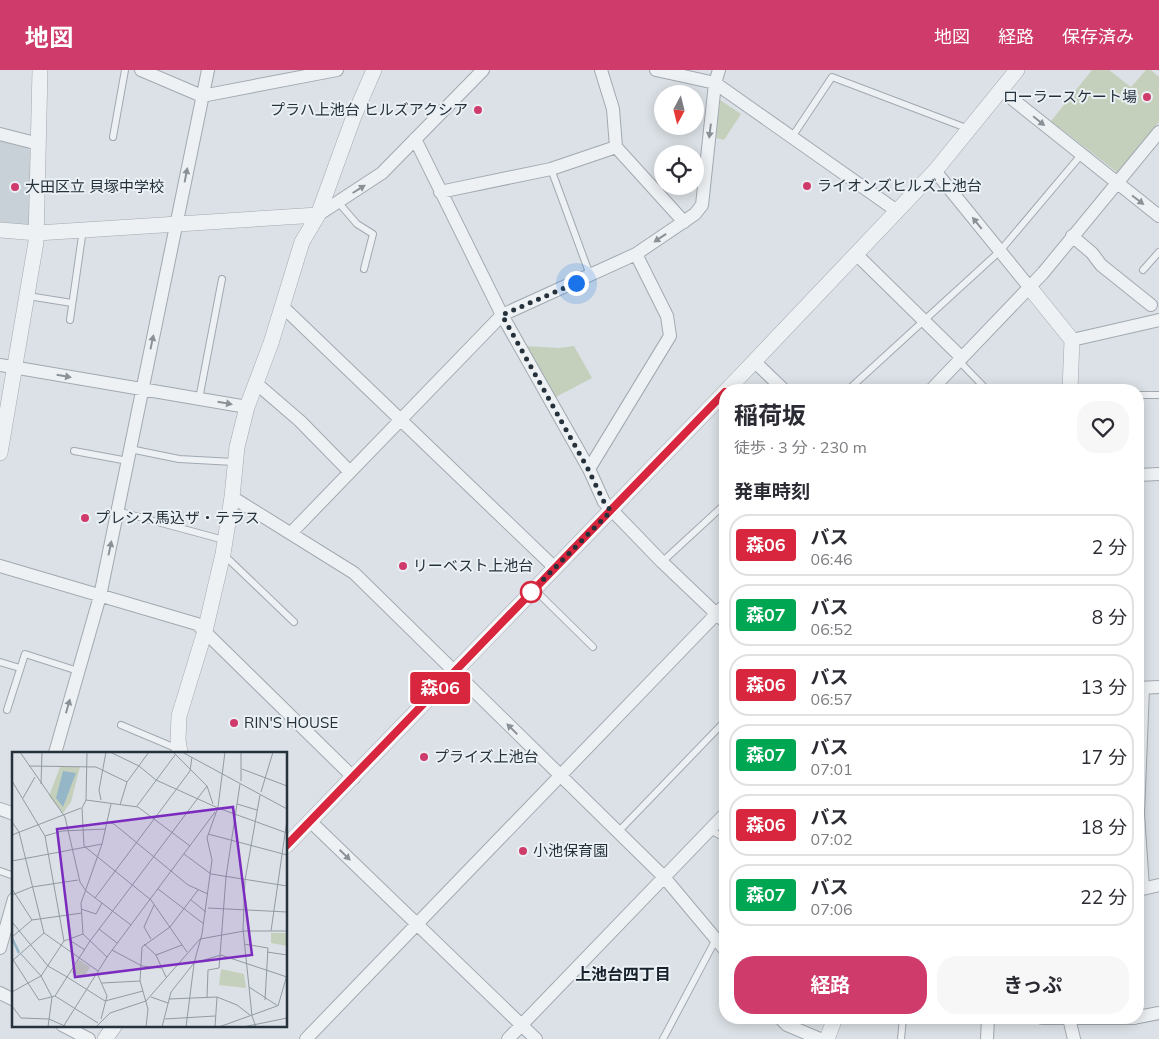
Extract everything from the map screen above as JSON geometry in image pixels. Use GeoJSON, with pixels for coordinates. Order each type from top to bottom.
{"type":"FeatureCollection","features":[{"type":"Feature","properties":{"kind":"street"},"geometry":{"type":"LineString","coordinates":[[0,453],[2,434],[16,368],[37,232],[40,70]]}},
{"type":"Feature","properties":{"kind":"street"},"geometry":{"type":"LineString","coordinates":[[141,70],[202,96],[338,70]]}},
{"type":"Feature","properties":{"kind":"street"},"geometry":{"type":"LineString","coordinates":[[55,752],[100,596],[208,70]]}},
{"type":"Feature","properties":{"kind":"street"},"geometry":{"type":"LineString","coordinates":[[179,751],[179,716],[205,631],[224,547],[237,447],[247,407],[258,384],[302,242],[318,215],[354,116],[374,70]]}},
{"type":"Feature","properties":{"kind":"street"},"geometry":{"type":"LineString","coordinates":[[0,230],[37,232],[318,215],[382,172],[483,70]]}},
{"type":"Feature","properties":{"kind":"street"},"geometry":{"type":"LineString","coordinates":[[601,70],[612,109],[616,147],[684,222]]}},
{"type":"Feature","properties":{"kind":"street"},"geometry":{"type":"LineString","coordinates":[[656,70],[716,83],[897,211]]}},
{"type":"Feature","properties":{"kind":"street"},"geometry":{"type":"LineString","coordinates":[[292,532],[502,315],[636,254],[696,214],[702,205],[719,70]]}},
{"type":"Feature","properties":{"kind":"street"},"geometry":{"type":"LineString","coordinates":[[733,384],[935,171],[1001,90],[1013,72]]}},
{"type":"Feature","properties":{"kind":"street"},"geometry":{"type":"LineString","coordinates":[[1001,90],[1116,184],[1159,216]]}},
{"type":"Feature","properties":{"kind":"street"},"geometry":{"type":"LineString","coordinates":[[937,384],[1030,288],[1159,132]]}},
{"type":"Feature","properties":{"kind":"street"},"geometry":{"type":"LineString","coordinates":[[0,134],[39,144]]}},
{"type":"Feature","properties":{"kind":"street"},"geometry":{"type":"LineString","coordinates":[[415,139],[502,315],[588,469],[604,502],[662,562],[719,610]]}},
{"type":"Feature","properties":{"kind":"street"},"geometry":{"type":"LineString","coordinates":[[440,192],[551,169],[616,147]]}},
{"type":"Feature","properties":{"kind":"street"},"geometry":{"type":"LineString","coordinates":[[935,171],[1072,340],[1070,384]]}},
{"type":"Feature","properties":{"kind":"street"},"geometry":{"type":"LineString","coordinates":[[1072,236],[1092,253],[1101,265],[1151,305]]}},
{"type":"Feature","properties":{"kind":"street"},"geometry":{"type":"LineString","coordinates":[[588,469],[670,336],[667,316],[636,254]]}},
{"type":"Feature","properties":{"kind":"street"},"geometry":{"type":"LineString","coordinates":[[856,254],[924,320],[960,359]]}},
{"type":"Feature","properties":{"kind":"street"},"geometry":{"type":"LineString","coordinates":[[282,306],[555,568]]}},
{"type":"Feature","properties":{"kind":"street"},"geometry":{"type":"LineString","coordinates":[[1072,340],[1159,320]]}},
{"type":"Feature","properties":{"kind":"street"},"geometry":{"type":"LineString","coordinates":[[754,362],[778,384]]}},
{"type":"Feature","properties":{"kind":"street"},"geometry":{"type":"LineString","coordinates":[[0,365],[247,407]]}},
{"type":"Feature","properties":{"kind":"street"},"geometry":{"type":"LineString","coordinates":[[258,384],[300,421],[350,472]]}},
{"type":"Feature","properties":{"kind":"street"},"geometry":{"type":"LineString","coordinates":[[288,844],[354,778],[719,398]]}},
{"type":"Feature","properties":{"kind":"street"},"geometry":{"type":"LineString","coordinates":[[1144,475],[1159,474]]}},
{"type":"Feature","properties":{"kind":"street"},"geometry":{"type":"LineString","coordinates":[[232,497],[292,532],[354,573],[664,877],[719,943]]}},
{"type":"Feature","properties":{"kind":"street"},"geometry":{"type":"LineString","coordinates":[[0,566],[197,624],[354,778]]}},
{"type":"Feature","properties":{"kind":"street"},"geometry":{"type":"LineString","coordinates":[[306,1039],[559,776],[719,616]]}},
{"type":"Feature","properties":{"kind":"street"},"geometry":{"type":"LineString","coordinates":[[1144,688],[1159,687]]}},
{"type":"Feature","properties":{"kind":"street"},"geometry":{"type":"LineString","coordinates":[[0,809],[12,813]]}},
{"type":"Feature","properties":{"kind":"street"},"geometry":{"type":"LineString","coordinates":[[508,1039],[719,820]]}},
{"type":"Feature","properties":{"kind":"street"},"geometry":{"type":"LineString","coordinates":[[310,821],[536,1039]]}},
{"type":"Feature","properties":{"kind":"street"},"geometry":{"type":"LineString","coordinates":[[1144,889],[1159,885]]}},
{"type":"Feature","properties":{"kind":"street"},"geometry":{"type":"LineString","coordinates":[[0,948],[12,906]]}},
{"type":"Feature","properties":{"kind":"street"},"geometry":{"type":"LineString","coordinates":[[0,993],[12,999]]}},
{"type":"Feature","properties":{"kind":"street"},"geometry":{"type":"LineString","coordinates":[[1144,1016],[1159,1013]]}},
{"type":"Feature","properties":{"kind":"street"},"geometry":{"type":"LineString","coordinates":[[784,1024],[820,1039]]}},
{"type":"Feature","properties":{"kind":"street"},"geometry":{"type":"LineString","coordinates":[[827,1039],[832,1024]]}},
{"type":"Feature","properties":{"kind":"street"},"geometry":{"type":"LineString","coordinates":[[987,1039],[988,1024]]}},
{"type":"Feature","properties":{"kind":"street"},"geometry":{"type":"LineString","coordinates":[[1070,1024],[1074,1039]]}},
{"type":"Feature","properties":{"kind":"street"},"geometry":{"type":"LineString","coordinates":[[64,1026],[89,1039]]}},
{"type":"Feature","properties":{"kind":"lane"},"geometry":{"type":"LineString","coordinates":[[113,137],[125,70]]}},
{"type":"Feature","properties":{"kind":"lane"},"geometry":{"type":"LineString","coordinates":[[792,137],[832,77],[969,129]]}},
{"type":"Feature","properties":{"kind":"lane"},"geometry":{"type":"LineString","coordinates":[[855,384],[1000,251],[1081,155]]}},
{"type":"Feature","properties":{"kind":"lane"},"geometry":{"type":"LineString","coordinates":[[551,169],[591,276]]}},
{"type":"Feature","properties":{"kind":"lane"},"geometry":{"type":"LineString","coordinates":[[338,202],[357,224],[373,234],[364,269]]}},
{"type":"Feature","properties":{"kind":"lane"},"geometry":{"type":"LineString","coordinates":[[70,320],[83,228]]}},
{"type":"Feature","properties":{"kind":"lane"},"geometry":{"type":"LineString","coordinates":[[1143,270],[1159,252]]}},
{"type":"Feature","properties":{"kind":"lane"},"geometry":{"type":"LineString","coordinates":[[199,399],[222,279]]}},
{"type":"Feature","properties":{"kind":"lane"},"geometry":{"type":"LineString","coordinates":[[28,296],[72,303]]}},
{"type":"Feature","properties":{"kind":"lane"},"geometry":{"type":"LineString","coordinates":[[960,359],[982,384]]}},
{"type":"Feature","properties":{"kind":"lane"},"geometry":{"type":"LineString","coordinates":[[1144,395],[1159,395]]}},
{"type":"Feature","properties":{"kind":"lane"},"geometry":{"type":"LineString","coordinates":[[74,451],[236,462]]}},
{"type":"Feature","properties":{"kind":"lane"},"geometry":{"type":"LineString","coordinates":[[662,562],[719,510]]}},
{"type":"Feature","properties":{"kind":"lane"},"geometry":{"type":"LineString","coordinates":[[117,511],[224,547],[294,622]]}},
{"type":"Feature","properties":{"kind":"lane"},"geometry":{"type":"LineString","coordinates":[[534,589],[593,647]]}},
{"type":"Feature","properties":{"kind":"lane"},"geometry":{"type":"LineString","coordinates":[[7,710],[25,654],[78,671]]}},
{"type":"Feature","properties":{"kind":"lane"},"geometry":{"type":"LineString","coordinates":[[0,662],[20,668]]}},
{"type":"Feature","properties":{"kind":"lane"},"geometry":{"type":"LineString","coordinates":[[121,725],[125,729],[179,751]]}},
{"type":"Feature","properties":{"kind":"lane"},"geometry":{"type":"LineString","coordinates":[[618,832],[719,727]]}},
{"type":"Feature","properties":{"kind":"lane"},"geometry":{"type":"LineString","coordinates":[[710,830],[719,835]]}},
{"type":"Feature","properties":{"kind":"lane"},"geometry":{"type":"LineString","coordinates":[[0,871],[12,875]]}},
{"type":"Feature","properties":{"kind":"lane"},"geometry":{"type":"LineString","coordinates":[[663,1039],[716,939]]}},
{"type":"Feature","properties":{"kind":"lane"},"geometry":{"type":"LineString","coordinates":[[901,1039],[902,1024]]}},
{"type":"Feature","properties":{"kind":"shaded area","name":"大田区立 貝塚中学校"},"geometry":{"type":"Polygon","coordinates":[[[0,140],[28,148],[31,152],[30,222],[28,225],[0,222],[0,140]]]}},
{"type":"Feature","properties":{"kind":"green space"},"geometry":{"type":"Polygon","coordinates":[[[1092,70],[1109,70],[1131,87],[1146,70],[1151,70],[1159,77],[1159,122],[1118,173],[1051,121],[1092,70]]]}},
{"type":"Feature","properties":{"kind":"green space"},"geometry":{"type":"Polygon","coordinates":[[[720,100],[741,114],[724,140],[716,138],[720,100]]]}},
{"type":"Feature","properties":{"kind":"green space"},"geometry":{"type":"Polygon","coordinates":[[[524,346],[559,348],[574,346],[592,378],[554,398],[524,346]]]}},
{"type":"Feature","properties":{"kind":"bus line","name":"森06"},"geometry":{"type":"LineString","coordinates":[[288,844],[354,778],[719,398]]}},
{"type":"Feature","properties":{"kind":"place","name":"ローラースケート場"},"geometry":{"type":"Point","coordinates":[1147,97]}},
{"type":"Feature","properties":{"kind":"place","name":"プラハ上池台 ヒルズアクシア"},"geometry":{"type":"Point","coordinates":[478,110]}},
{"type":"Feature","properties":{"kind":"place","name":"ライオンズヒルズ上池台"},"geometry":{"type":"Point","coordinates":[807,186]}},
{"type":"Feature","properties":{"kind":"place","name":"大田区立 貝塚中学校"},"geometry":{"type":"Point","coordinates":[15,187]}},
{"type":"Feature","properties":{"kind":"place","name":"プレシス馬込ザ・テラス"},"geometry":{"type":"Point","coordinates":[85,518]}},
{"type":"Feature","properties":{"kind":"place","name":"リーベスト上池台"},"geometry":{"type":"Point","coordinates":[403,566]}},
{"type":"Feature","properties":{"kind":"place","name":"RIN'S HOUSE"},"geometry":{"type":"Point","coordinates":[234,723]}},
{"type":"Feature","properties":{"kind":"place","name":"プライズ上池台"},"geometry":{"type":"Point","coordinates":[424,757]}},
{"type":"Feature","properties":{"kind":"place","name":"小池保育園"},"geometry":{"type":"Point","coordinates":[523,851]}},
{"type":"Feature","properties":{"kind":"district","name":"上池台四丁目"},"geometry":{"type":"Point","coordinates":[623,974]}},
{"type":"Feature","properties":{"kind":"route"},"geometry":{"type":"LineString","coordinates":[[531,592],[611,511],[604,502],[588,469],[502,315],[576,283]]}}]}
